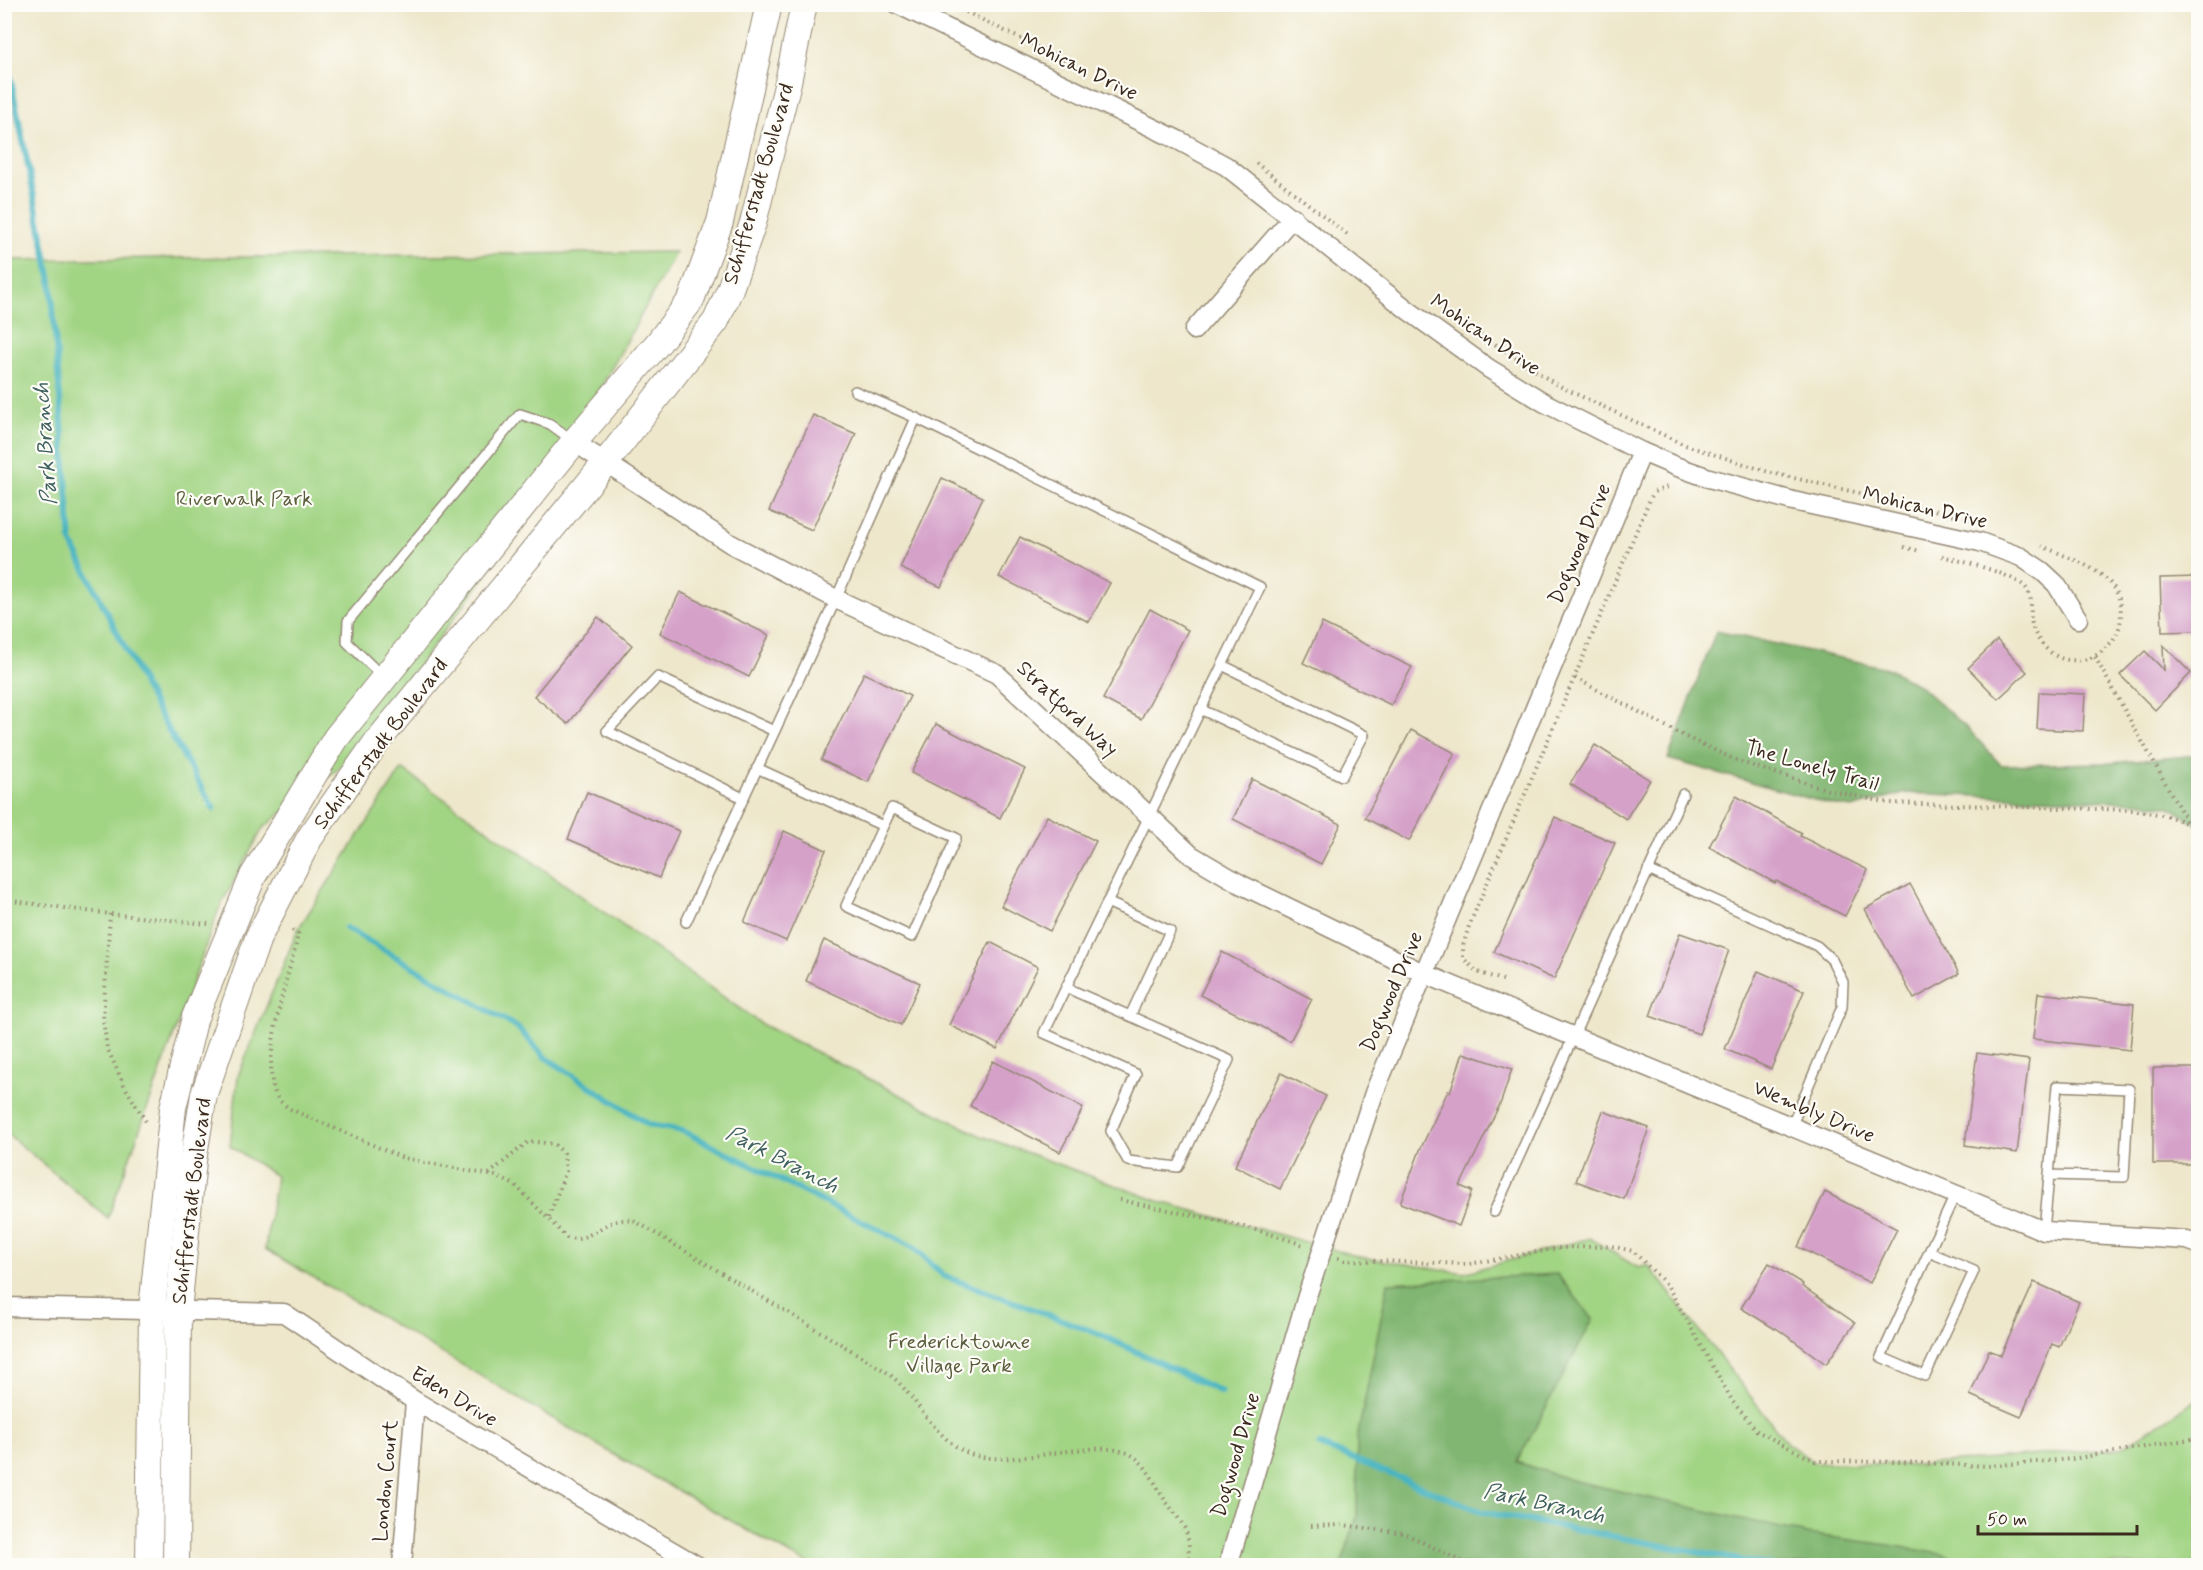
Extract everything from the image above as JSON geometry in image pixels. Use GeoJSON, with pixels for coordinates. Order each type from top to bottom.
{"type":"FeatureCollection","features":[{"type":"Feature","properties":{"kind":"main road","name":"Schifferstadt Boulevard"},"geometry":{"type":"LineString","coordinates":[[149,1566],[152,1310],[173,1108],[195,1017],[253,876],[336,738],[691,300],[720,222],[769,4]]}},
{"type":"Feature","properties":{"kind":"main road","name":"Schifferstadt Boulevard"},"geometry":{"type":"LineString","coordinates":[[176,1566],[178,1311],[193,1161],[204,1095],[258,938],[309,839],[376,743],[607,461],[716,321],[730,290],[753,223],[788,82],[804,4]]}},
{"type":"Feature","properties":{"kind":"street","name":"Mohican Drive"},"geometry":{"type":"LineString","coordinates":[[897,4],[1178,140],[1226,166],[1409,311],[1488,368],[1545,403],[1675,466],[1752,490],[1980,542],[2021,557],[2056,584],[2079,619]]}},
{"type":"Feature","properties":{"kind":"street"},"geometry":{"type":"LineString","coordinates":[[1194,330],[1293,217]]}},
{"type":"Feature","properties":{"kind":"street","name":"Stratford Way"},"geometry":{"type":"LineString","coordinates":[[574,442],[607,461],[731,544],[836,599],[997,674],[1191,855],[1242,885],[1424,973]]}},
{"type":"Feature","properties":{"kind":"street","name":"Dogwood Drive"},"geometry":{"type":"LineString","coordinates":[[1228,1566],[1272,1411],[1321,1252],[1374,1093],[1642,452]]}},
{"type":"Feature","properties":{"kind":"street","name":"Wembly Drive"},"geometry":{"type":"LineString","coordinates":[[1424,973],[1955,1196],[2044,1231],[2187,1240],[2199,1244]]}},
{"type":"Feature","properties":{"kind":"street","name":"Eden Drive"},"geometry":{"type":"LineString","coordinates":[[4,1307],[284,1313],[415,1401],[698,1566]]}},
{"type":"Feature","properties":{"kind":"street","name":"London Court"},"geometry":{"type":"LineString","coordinates":[[402,1566],[415,1401]]}},
{"type":"Feature","properties":{"kind":"lane"},"geometry":{"type":"LineString","coordinates":[[855,391],[916,418],[1260,588],[1044,1033],[1136,1074],[1111,1131],[1128,1161],[1178,1167],[1229,1060],[1067,988]]}},
{"type":"Feature","properties":{"kind":"lane"},"geometry":{"type":"LineString","coordinates":[[384,678],[347,642],[348,621],[520,414],[550,424],[574,442]]}},
{"type":"Feature","properties":{"kind":"lane"},"geometry":{"type":"LineString","coordinates":[[686,922],[836,599],[916,418]]}},
{"type":"Feature","properties":{"kind":"lane"},"geometry":{"type":"LineString","coordinates":[[1200,709],[1342,776],[1364,735],[1222,665]]}},
{"type":"Feature","properties":{"kind":"lane"},"geometry":{"type":"LineString","coordinates":[[743,798],[607,731],[658,677],[774,731]]}},
{"type":"Feature","properties":{"kind":"lane"},"geometry":{"type":"LineString","coordinates":[[758,768],[883,826]]}},
{"type":"Feature","properties":{"kind":"lane"},"geometry":{"type":"LineString","coordinates":[[1494,1212],[1683,794]]}},
{"type":"Feature","properties":{"kind":"lane"},"geometry":{"type":"LineString","coordinates":[[892,808],[956,838],[912,937],[846,906],[883,826],[892,808]]}},
{"type":"Feature","properties":{"kind":"lane"},"geometry":{"type":"LineString","coordinates":[[1648,870],[1817,946],[1833,960],[1843,982],[1842,1007],[1791,1127]]}},
{"type":"Feature","properties":{"kind":"lane"},"geometry":{"type":"LineString","coordinates":[[1107,902],[1170,931],[1130,1016]]}},
{"type":"Feature","properties":{"kind":"lane"},"geometry":{"type":"LineString","coordinates":[[2044,1231],[2049,1175],[2058,1086],[2129,1089],[2124,1177],[2049,1175]]}},
{"type":"Feature","properties":{"kind":"lane"},"geometry":{"type":"LineString","coordinates":[[1929,1252],[1974,1271],[1925,1376],[1881,1357],[1929,1252],[1955,1196]]}},
{"type":"Feature","properties":{"kind":"path"},"geometry":{"type":"LineString","coordinates":[[2095,657],[2187,822]]}},
{"type":"Feature","properties":{"kind":"path","name":"The Lonely Trail"},"geometry":{"type":"LineString","coordinates":[[1575,678],[1688,738],[1738,761],[1828,790],[1888,803],[2133,810],[2171,816],[2199,830]]}},
{"type":"Feature","properties":{"kind":"path"},"geometry":{"type":"LineString","coordinates":[[4,900],[212,925]]}},
{"type":"Feature","properties":{"kind":"path"},"geometry":{"type":"LineString","coordinates":[[110,914],[103,1019],[107,1048],[125,1087],[150,1128]]}},
{"type":"Feature","properties":{"kind":"path"},"geometry":{"type":"LineString","coordinates":[[292,930],[298,934],[297,945],[278,1015],[271,1061],[272,1083],[278,1099],[290,1109],[403,1158],[489,1174],[515,1185],[567,1238],[580,1239],[605,1224],[624,1219],[635,1221],[894,1378],[924,1415],[960,1450],[978,1456],[1001,1459],[1101,1448],[1124,1451],[1138,1460],[1190,1536],[1187,1566]]}},
{"type":"Feature","properties":{"kind":"path"},"geometry":{"type":"LineString","coordinates":[[489,1174],[529,1141],[545,1141],[554,1144],[564,1154],[566,1171],[548,1219]]}},
{"type":"Feature","properties":{"kind":"path"},"geometry":{"type":"LineString","coordinates":[[1120,1200],[1289,1240],[1345,1260],[1469,1264],[1560,1248],[1611,1246],[1633,1251],[1667,1285],[1733,1402],[1757,1431],[1815,1461],[1987,1466],[2073,1459],[2199,1438]]}},
{"type":"Feature","properties":{"kind":"path"},"geometry":{"type":"LineString","coordinates":[[1311,1526],[1343,1525],[1404,1533],[1471,1566]]}},
{"type":"Feature","properties":{"kind":"green space","name":"Riverwalk Park"},"geometry":{"type":"Polygon","coordinates":[[[676,252],[531,514],[348,761],[263,828],[219,909],[108,1218],[5,1132],[4,260],[676,252]]]}},
{"type":"Feature","properties":{"kind":"green space"},"geometry":{"type":"Polygon","coordinates":[[[1716,631],[1887,668],[1920,686],[1969,730],[2001,765],[2111,763],[2198,755],[2198,825],[2170,807],[2138,802],[1903,793],[1852,808],[1829,804],[1668,759],[1716,631]]]}},
{"type":"Feature","properties":{"kind":"green space","name":"Fredericktowne Village Park"},"geometry":{"type":"Polygon","coordinates":[[[402,769],[763,1025],[979,1135],[1161,1202],[1360,1257],[1464,1273],[1590,1238],[1638,1268],[1648,1265],[1787,1443],[1815,1463],[1921,1465],[2121,1448],[2198,1399],[2198,1565],[809,1565],[620,1458],[265,1249],[276,1176],[230,1146],[238,1076],[298,929],[402,769]]]}},
{"type":"Feature","properties":{"kind":"green space"},"geometry":{"type":"Polygon","coordinates":[[[1557,1274],[1593,1319],[1517,1462],[1571,1480],[1807,1534],[1896,1546],[2001,1565],[1341,1565],[1357,1517],[1357,1439],[1388,1283],[1557,1274]]]}},
{"type":"Feature","properties":{"kind":"building"},"geometry":{"type":"Polygon","coordinates":[[[813,415],[856,434],[812,530],[769,511],[813,415]]]}},
{"type":"Feature","properties":{"kind":"building"},"geometry":{"type":"Polygon","coordinates":[[[942,478],[983,497],[941,587],[900,568],[942,478]]]}},
{"type":"Feature","properties":{"kind":"building"},"geometry":{"type":"Polygon","coordinates":[[[1020,537],[1110,583],[1089,622],[999,577],[1020,537]]]}},
{"type":"Feature","properties":{"kind":"building"},"geometry":{"type":"Polygon","coordinates":[[[2199,577],[2199,631],[2162,632],[2160,578],[2199,577]]]}},
{"type":"Feature","properties":{"kind":"building"},"geometry":{"type":"Polygon","coordinates":[[[680,592],[769,635],[749,677],[660,633],[680,592]]]}},
{"type":"Feature","properties":{"kind":"building"},"geometry":{"type":"Polygon","coordinates":[[[1150,609],[1188,630],[1141,719],[1103,699],[1150,609]]]}},
{"type":"Feature","properties":{"kind":"building"},"geometry":{"type":"Polygon","coordinates":[[[598,617],[632,645],[568,724],[534,696],[598,617]]]}},
{"type":"Feature","properties":{"kind":"building"},"geometry":{"type":"Polygon","coordinates":[[[1322,623],[1412,667],[1391,705],[1303,663],[1322,623]]]}},
{"type":"Feature","properties":{"kind":"building"},"geometry":{"type":"Polygon","coordinates":[[[1997,640],[2027,672],[1998,699],[1968,668],[1997,640]]]}},
{"type":"Feature","properties":{"kind":"building"},"geometry":{"type":"Polygon","coordinates":[[[2163,645],[2191,673],[2155,710],[2120,675],[2145,651],[2164,670],[2163,645]]]}},
{"type":"Feature","properties":{"kind":"building"},"geometry":{"type":"Polygon","coordinates":[[[864,673],[910,696],[868,782],[821,760],[864,673]]]}},
{"type":"Feature","properties":{"kind":"building"},"geometry":{"type":"Polygon","coordinates":[[[2039,692],[2085,694],[2083,731],[2037,729],[2039,692]]]}},
{"type":"Feature","properties":{"kind":"building"},"geometry":{"type":"Polygon","coordinates":[[[936,724],[1025,769],[1000,818],[911,773],[936,724]]]}},
{"type":"Feature","properties":{"kind":"building"},"geometry":{"type":"Polygon","coordinates":[[[1411,730],[1455,753],[1409,841],[1365,818],[1411,730]]]}},
{"type":"Feature","properties":{"kind":"building"},"geometry":{"type":"Polygon","coordinates":[[[1595,745],[1650,780],[1626,819],[1570,784],[1595,745]]]}},
{"type":"Feature","properties":{"kind":"building"},"geometry":{"type":"Polygon","coordinates":[[[1252,779],[1341,824],[1321,864],[1233,819],[1252,779]]]}},
{"type":"Feature","properties":{"kind":"building"},"geometry":{"type":"Polygon","coordinates":[[[587,792],[679,831],[659,878],[568,839],[587,792]]]}},
{"type":"Feature","properties":{"kind":"building"},"geometry":{"type":"Polygon","coordinates":[[[1736,796],[1802,833],[1800,836],[1868,870],[1845,916],[1776,881],[1775,883],[1709,847],[1736,796]]]}},
{"type":"Feature","properties":{"kind":"building"},"geometry":{"type":"Polygon","coordinates":[[[1047,816],[1096,841],[1050,931],[1001,906],[1047,816]]]}},
{"type":"Feature","properties":{"kind":"building"},"geometry":{"type":"Polygon","coordinates":[[[1555,817],[1615,843],[1554,979],[1494,952],[1555,817]]]}},
{"type":"Feature","properties":{"kind":"building"},"geometry":{"type":"Polygon","coordinates":[[[784,831],[826,850],[786,941],[744,922],[784,831]]]}},
{"type":"Feature","properties":{"kind":"building"},"geometry":{"type":"Polygon","coordinates":[[[1910,884],[1959,974],[1914,999],[1865,909],[1910,884]]]}},
{"type":"Feature","properties":{"kind":"building"},"geometry":{"type":"Polygon","coordinates":[[[1680,933],[1729,950],[1699,1034],[1650,1016],[1680,933]]]}},
{"type":"Feature","properties":{"kind":"building"},"geometry":{"type":"Polygon","coordinates":[[[824,940],[920,983],[901,1025],[806,981],[824,940]]]}},
{"type":"Feature","properties":{"kind":"building"},"geometry":{"type":"Polygon","coordinates":[[[990,942],[1038,967],[997,1049],[949,1025],[990,942]]]}},
{"type":"Feature","properties":{"kind":"building"},"geometry":{"type":"Polygon","coordinates":[[[1222,952],[1312,999],[1290,1041],[1200,995],[1222,952]]]}},
{"type":"Feature","properties":{"kind":"building"},"geometry":{"type":"Polygon","coordinates":[[[1758,971],[1804,991],[1771,1069],[1725,1049],[1758,971]]]}},
{"type":"Feature","properties":{"kind":"building"},"geometry":{"type":"Polygon","coordinates":[[[2038,993],[2134,1004],[2130,1050],[2033,1039],[2038,993]]]}},
{"type":"Feature","properties":{"kind":"building"},"geometry":{"type":"Polygon","coordinates":[[[1463,1053],[1512,1069],[1501,1102],[1460,1186],[1472,1191],[1459,1226],[1400,1203],[1420,1150],[1448,1091],[1450,1092],[1463,1053]]]}},
{"type":"Feature","properties":{"kind":"building"},"geometry":{"type":"Polygon","coordinates":[[[1977,1053],[2029,1060],[2017,1153],[1965,1145],[1977,1053]]]}},
{"type":"Feature","properties":{"kind":"building"},"geometry":{"type":"Polygon","coordinates":[[[993,1061],[1083,1108],[1060,1152],[970,1106],[993,1061]]]}},
{"type":"Feature","properties":{"kind":"building"},"geometry":{"type":"Polygon","coordinates":[[[2153,1068],[2199,1068],[2199,1164],[2153,1164],[2153,1068]]]}},
{"type":"Feature","properties":{"kind":"building"},"geometry":{"type":"Polygon","coordinates":[[[1281,1073],[1326,1096],[1280,1189],[1235,1166],[1281,1073]]]}},
{"type":"Feature","properties":{"kind":"building"},"geometry":{"type":"Polygon","coordinates":[[[1603,1111],[1649,1128],[1624,1199],[1576,1181],[1603,1111]]]}},
{"type":"Feature","properties":{"kind":"building"},"geometry":{"type":"Polygon","coordinates":[[[1825,1192],[1897,1229],[1870,1283],[1798,1247],[1825,1192]]]}},
{"type":"Feature","properties":{"kind":"building"},"geometry":{"type":"Polygon","coordinates":[[[1769,1263],[1803,1284],[1802,1286],[1855,1323],[1826,1364],[1776,1328],[1741,1308],[1769,1263]]]}},
{"type":"Feature","properties":{"kind":"building"},"geometry":{"type":"Polygon","coordinates":[[[2034,1282],[2079,1302],[2059,1347],[2052,1344],[2021,1417],[1970,1395],[1989,1350],[2001,1355],[2034,1282]]]}},
{"type":"Feature","properties":{"kind":"waterway","name":"Park Branch"},"geometry":{"type":"LineString","coordinates":[[4,46],[51,281],[71,542],[154,705],[214,809]]}},
{"type":"Feature","properties":{"kind":"waterway","name":"Park Branch"},"geometry":{"type":"LineString","coordinates":[[346,928],[518,1028],[545,1057],[649,1125],[683,1131],[913,1247],[944,1276],[1097,1333],[1221,1392]]}},
{"type":"Feature","properties":{"kind":"waterway","name":"Park Branch"},"geometry":{"type":"LineString","coordinates":[[1319,1445],[1483,1512],[1771,1566]]}}]}
